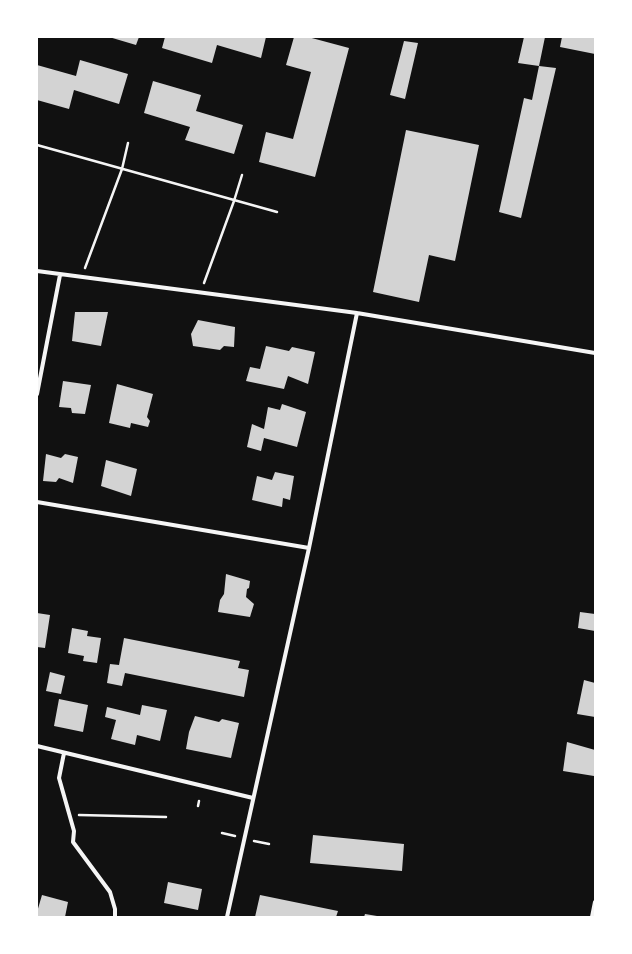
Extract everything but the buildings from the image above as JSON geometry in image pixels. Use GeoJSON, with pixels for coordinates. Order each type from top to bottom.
{"type":"FeatureCollection","features":[{"type":"Feature","properties":{"kind":"street"},"geometry":{"type":"LineString","coordinates":[[37,271],[81,278],[357,313],[595,353]]}},
{"type":"Feature","properties":{"kind":"street"},"geometry":{"type":"LineString","coordinates":[[37,394],[60,275]]}},
{"type":"Feature","properties":{"kind":"street"},"geometry":{"type":"LineString","coordinates":[[227,917],[309,548],[357,313]]}},
{"type":"Feature","properties":{"kind":"street"},"geometry":{"type":"LineString","coordinates":[[37,502],[309,548]]}},
{"type":"Feature","properties":{"kind":"street"},"geometry":{"type":"LineString","coordinates":[[37,746],[253,798]]}},
{"type":"Feature","properties":{"kind":"street"},"geometry":{"type":"LineString","coordinates":[[64,753],[59,778],[74,831],[73,842],[110,892],[115,909],[115,917]]}},
{"type":"Feature","properties":{"kind":"street"},"geometry":{"type":"LineString","coordinates":[[592,917],[595,902]]}},
{"type":"Feature","properties":{"kind":"path"},"geometry":{"type":"LineString","coordinates":[[81,278],[122,169],[128,143]]}},
{"type":"Feature","properties":{"kind":"path"},"geometry":{"type":"LineString","coordinates":[[37,145],[277,212]]}},
{"type":"Feature","properties":{"kind":"path"},"geometry":{"type":"LineString","coordinates":[[200,293],[242,175]]}},
{"type":"Feature","properties":{"kind":"path"},"geometry":{"type":"LineString","coordinates":[[198,806],[199,802]]}},
{"type":"Feature","properties":{"kind":"path"},"geometry":{"type":"LineString","coordinates":[[69,815],[166,817]]}}]}
